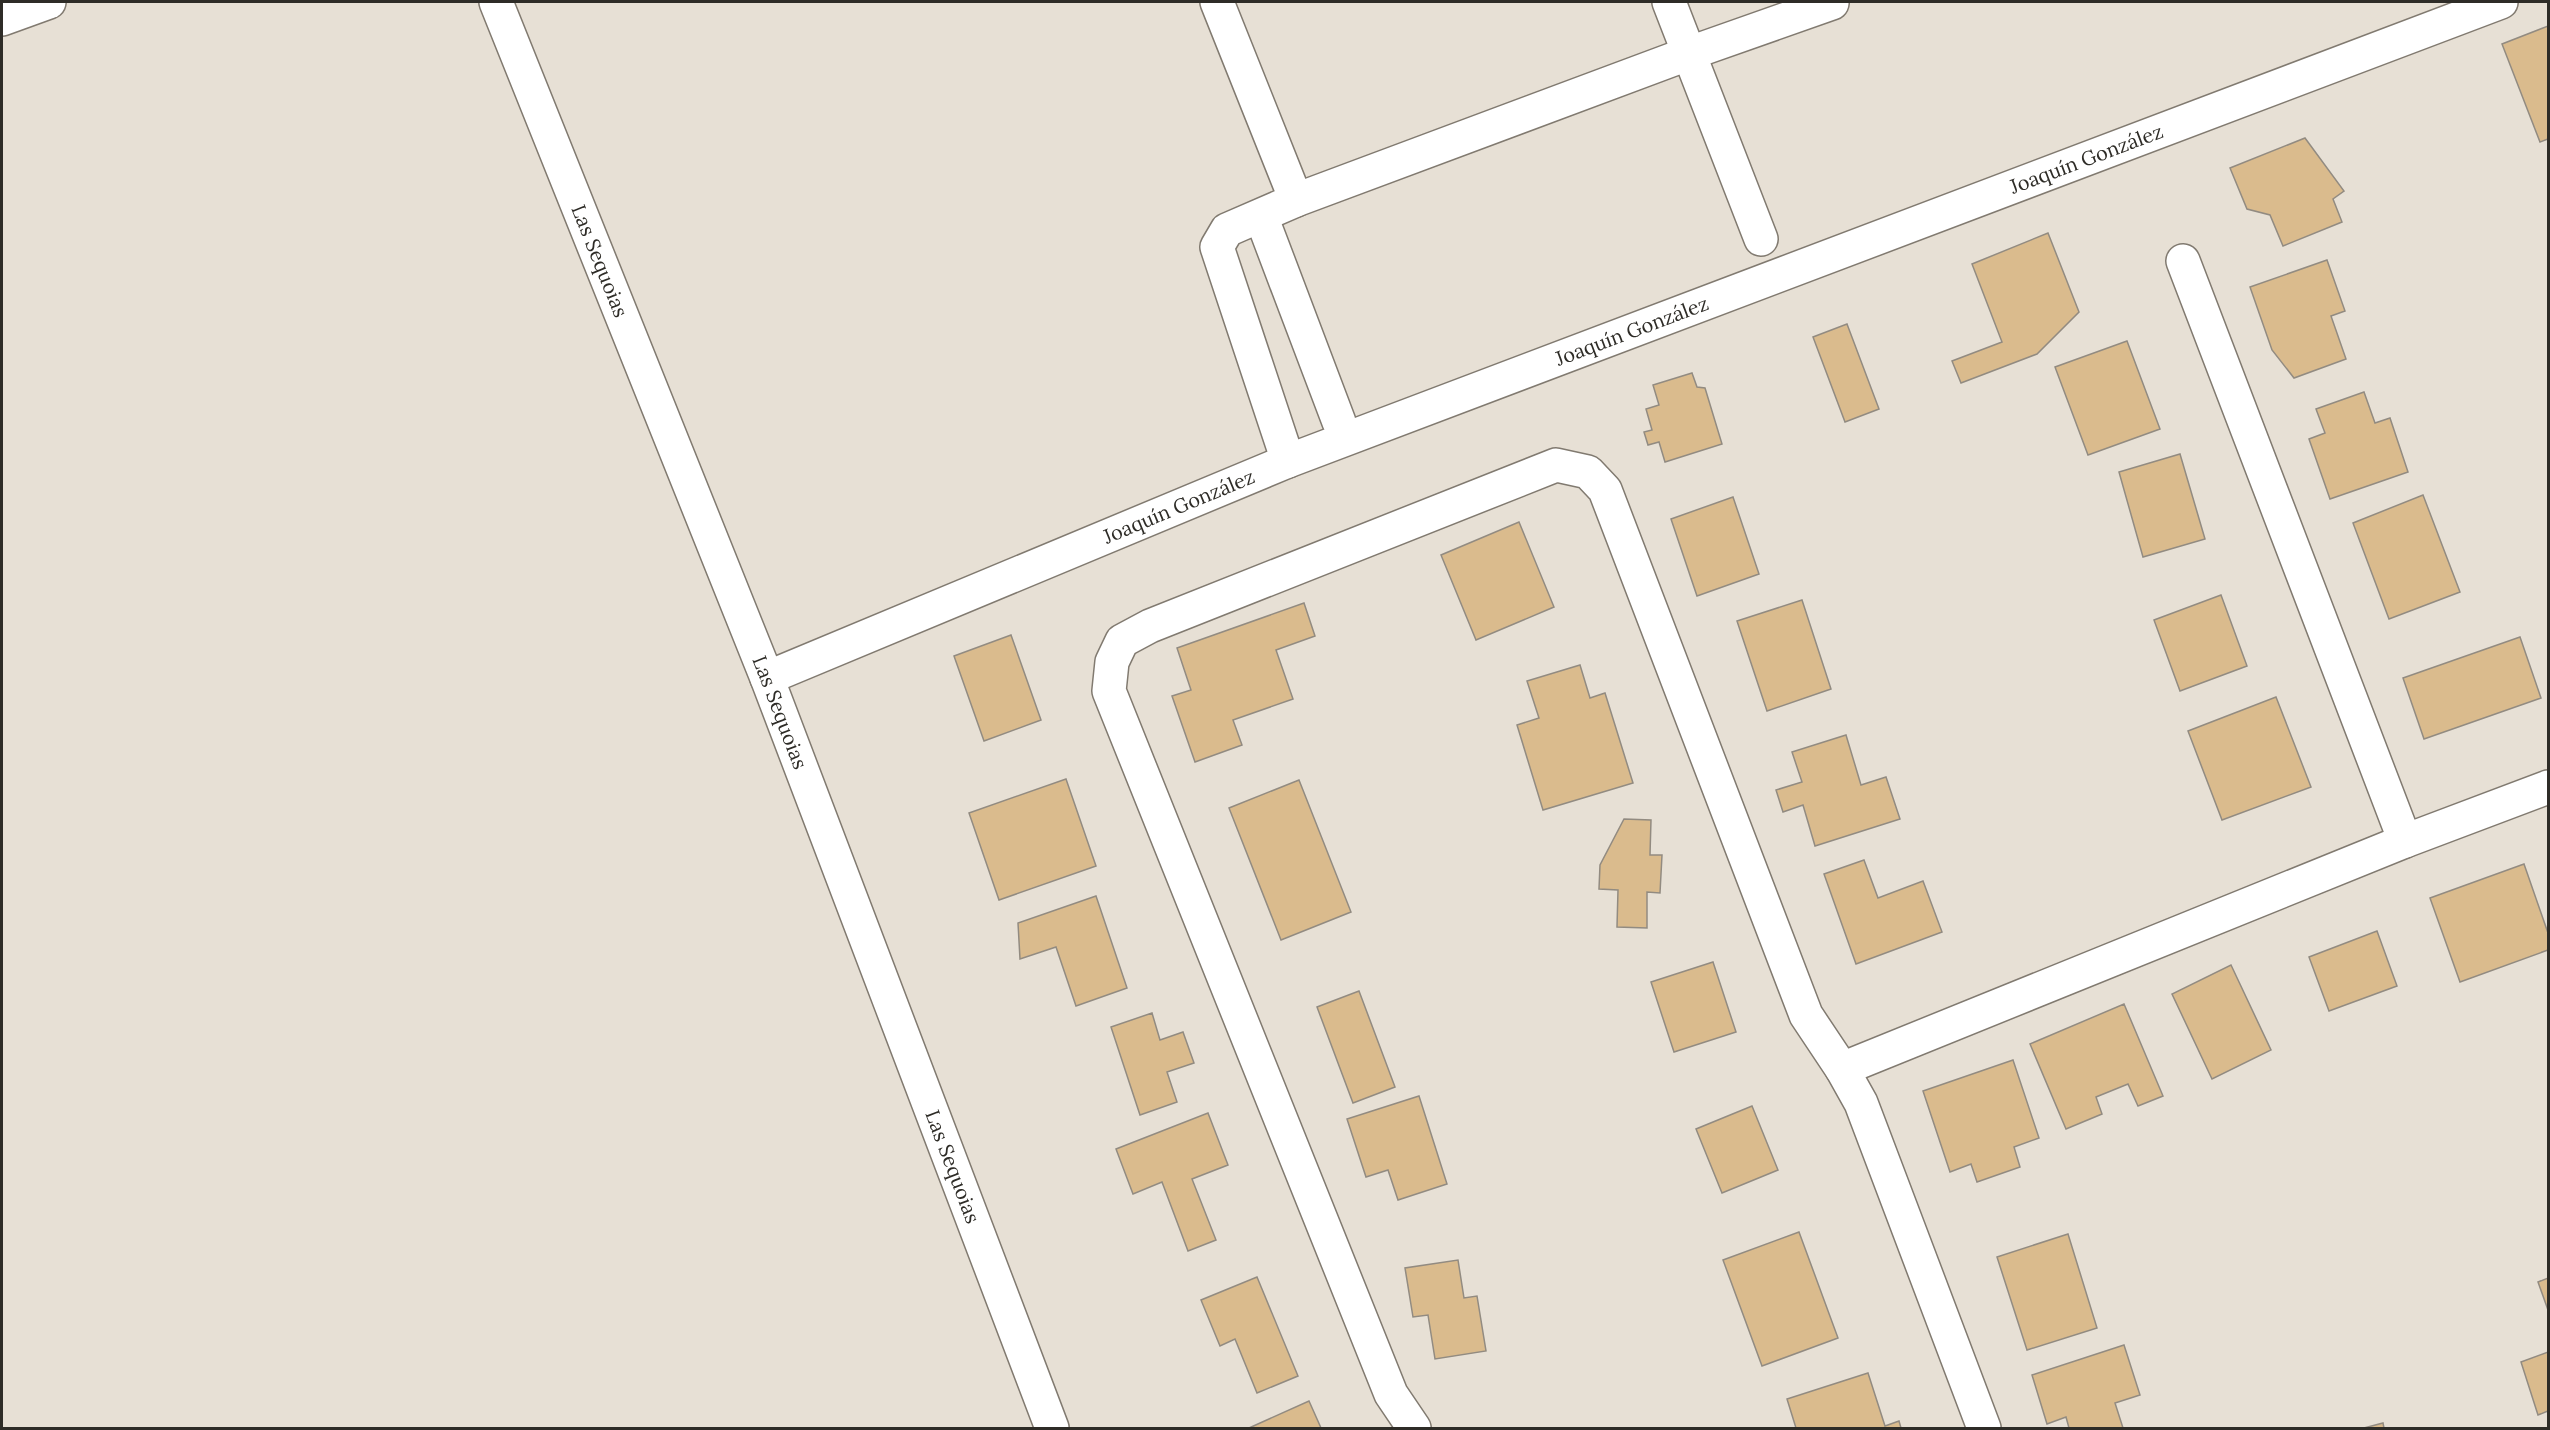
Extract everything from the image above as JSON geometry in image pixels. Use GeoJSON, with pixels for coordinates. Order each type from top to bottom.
{"type":"FeatureCollection","features":[{"type":"Feature","properties":{"kind":"street"},"geometry":{"type":"LineString","coordinates":[[2,20],[49,2]]}},
{"type":"Feature","properties":{"kind":"street","name":"Las Sequoias"},"geometry":{"type":"LineString","coordinates":[[496,2],[767,678],[1052,1428]]}},
{"type":"Feature","properties":{"kind":"street"},"geometry":{"type":"LineString","coordinates":[[1217,2],[1296,200]]}},
{"type":"Feature","properties":{"kind":"street"},"geometry":{"type":"LineString","coordinates":[[1669,2],[1761,239]]}},
{"type":"Feature","properties":{"kind":"street","name":"Joaquín González"},"geometry":{"type":"LineString","coordinates":[[767,678],[1288,461],[2501,2]]}},
{"type":"Feature","properties":{"kind":"street"},"geometry":{"type":"LineString","coordinates":[[1288,461],[1217,247],[1227,230],[1296,200],[1690,53],[1832,3]]}},
{"type":"Feature","properties":{"kind":"street"},"geometry":{"type":"LineString","coordinates":[[1262,216],[1339,422]]}},
{"type":"Feature","properties":{"kind":"street"},"geometry":{"type":"LineString","coordinates":[[2183,261],[2405,841]]}},
{"type":"Feature","properties":{"kind":"street"},"geometry":{"type":"LineString","coordinates":[[1414,1428],[1391,1395],[1109,691],[1112,662],[1122,640],[1150,626],[1556,465],[1588,472],[1605,490],[1806,1015],[1842,1069],[1861,1103],[1984,1428]]}},
{"type":"Feature","properties":{"kind":"street"},"geometry":{"type":"LineString","coordinates":[[1842,1069],[2405,841],[2548,787]]}},
{"type":"Feature","properties":{"kind":"building"},"geometry":{"type":"Polygon","coordinates":[[[2548,26],[2548,139],[2540,142],[2502,44],[2548,26]]]}},
{"type":"Feature","properties":{"kind":"building"},"geometry":{"type":"Polygon","coordinates":[[[2305,138],[2344,191],[2333,199],[2342,222],[2283,246],[2270,215],[2247,209],[2230,168],[2305,138]]]}},
{"type":"Feature","properties":{"kind":"building"},"geometry":{"type":"Polygon","coordinates":[[[2048,233],[2079,312],[2037,354],[1961,383],[1952,361],[2002,342],[1972,264],[2048,233]]]}},
{"type":"Feature","properties":{"kind":"building"},"geometry":{"type":"Polygon","coordinates":[[[2327,260],[2345,311],[2331,316],[2346,359],[2294,378],[2272,350],[2250,287],[2327,260]]]}},
{"type":"Feature","properties":{"kind":"building"},"geometry":{"type":"Polygon","coordinates":[[[1847,324],[1879,409],[1845,422],[1813,337],[1847,324]]]}},
{"type":"Feature","properties":{"kind":"building"},"geometry":{"type":"Polygon","coordinates":[[[2127,341],[2160,429],[2088,455],[2055,367],[2127,341]]]}},
{"type":"Feature","properties":{"kind":"building"},"geometry":{"type":"Polygon","coordinates":[[[1692,373],[1697,387],[1705,388],[1722,444],[1665,462],[1659,442],[1648,445],[1644,432],[1652,430],[1646,409],[1659,405],[1653,385],[1692,373]]]}},
{"type":"Feature","properties":{"kind":"building"},"geometry":{"type":"Polygon","coordinates":[[[2364,392],[2375,423],[2390,418],[2408,472],[2330,499],[2309,439],[2325,433],[2316,409],[2364,392]]]}},
{"type":"Feature","properties":{"kind":"building"},"geometry":{"type":"Polygon","coordinates":[[[2180,454],[2205,539],[2143,557],[2119,472],[2180,454]]]}},
{"type":"Feature","properties":{"kind":"building"},"geometry":{"type":"Polygon","coordinates":[[[2423,495],[2460,592],[2389,619],[2353,523],[2423,495]]]}},
{"type":"Feature","properties":{"kind":"building"},"geometry":{"type":"Polygon","coordinates":[[[1733,497],[1759,574],[1697,596],[1671,519],[1733,497]]]}},
{"type":"Feature","properties":{"kind":"building"},"geometry":{"type":"Polygon","coordinates":[[[1519,522],[1554,607],[1476,640],[1441,555],[1519,522]]]}},
{"type":"Feature","properties":{"kind":"building"},"geometry":{"type":"Polygon","coordinates":[[[2221,595],[2247,666],[2180,691],[2154,620],[2221,595]]]}},
{"type":"Feature","properties":{"kind":"building"},"geometry":{"type":"Polygon","coordinates":[[[1802,600],[1831,689],[1767,711],[1737,621],[1802,600]]]}},
{"type":"Feature","properties":{"kind":"building"},"geometry":{"type":"Polygon","coordinates":[[[1304,603],[1315,636],[1276,650],[1293,699],[1233,720],[1242,745],[1195,762],[1172,696],[1191,690],[1177,648],[1304,603]]]}},
{"type":"Feature","properties":{"kind":"building"},"geometry":{"type":"Polygon","coordinates":[[[1011,635],[1041,720],[984,741],[954,656],[1011,635]]]}},
{"type":"Feature","properties":{"kind":"building"},"geometry":{"type":"Polygon","coordinates":[[[2520,637],[2541,698],[2424,739],[2403,678],[2520,637]]]}},
{"type":"Feature","properties":{"kind":"building"},"geometry":{"type":"Polygon","coordinates":[[[1580,665],[1590,698],[1605,693],[1633,783],[1543,810],[1517,725],[1539,718],[1527,681],[1580,665]]]}},
{"type":"Feature","properties":{"kind":"building"},"geometry":{"type":"Polygon","coordinates":[[[2276,697],[2311,787],[2222,820],[2188,731],[2276,697]]]}},
{"type":"Feature","properties":{"kind":"building"},"geometry":{"type":"Polygon","coordinates":[[[1846,735],[1861,785],[1886,777],[1900,819],[1815,846],[1803,805],[1783,812],[1776,790],[1802,782],[1792,752],[1846,735]]]}},
{"type":"Feature","properties":{"kind":"building"},"geometry":{"type":"Polygon","coordinates":[[[1066,779],[1096,866],[999,900],[969,813],[1066,779]]]}},
{"type":"Feature","properties":{"kind":"building"},"geometry":{"type":"Polygon","coordinates":[[[1299,780],[1351,912],[1281,940],[1229,808],[1299,780]]]}},
{"type":"Feature","properties":{"kind":"building"},"geometry":{"type":"Polygon","coordinates":[[[1624,819],[1651,820],[1650,855],[1662,855],[1660,893],[1647,892],[1647,928],[1617,927],[1618,890],[1599,889],[1600,865],[1624,819]]]}},
{"type":"Feature","properties":{"kind":"building"},"geometry":{"type":"Polygon","coordinates":[[[1864,860],[1878,898],[1923,881],[1942,932],[1856,964],[1824,874],[1864,860]]]}},
{"type":"Feature","properties":{"kind":"building"},"geometry":{"type":"Polygon","coordinates":[[[2524,864],[2548,933],[2548,950],[2460,982],[2430,898],[2524,864]]]}},
{"type":"Feature","properties":{"kind":"building"},"geometry":{"type":"Polygon","coordinates":[[[1096,896],[1127,988],[1076,1006],[1056,947],[1020,959],[1018,923],[1096,896]]]}},
{"type":"Feature","properties":{"kind":"building"},"geometry":{"type":"Polygon","coordinates":[[[2377,931],[2397,986],[2329,1011],[2309,957],[2377,931]]]}},
{"type":"Feature","properties":{"kind":"building"},"geometry":{"type":"Polygon","coordinates":[[[1713,962],[1736,1032],[1674,1052],[1651,982],[1713,962]]]}},
{"type":"Feature","properties":{"kind":"building"},"geometry":{"type":"Polygon","coordinates":[[[2231,965],[2271,1050],[2212,1079],[2172,994],[2231,965]]]}},
{"type":"Feature","properties":{"kind":"building"},"geometry":{"type":"Polygon","coordinates":[[[1359,991],[1395,1087],[1353,1103],[1317,1007],[1359,991]]]}},
{"type":"Feature","properties":{"kind":"building"},"geometry":{"type":"Polygon","coordinates":[[[2124,1004],[2163,1096],[2138,1106],[2128,1084],[2096,1097],[2102,1114],[2066,1129],[2030,1044],[2124,1004]]]}},
{"type":"Feature","properties":{"kind":"building"},"geometry":{"type":"Polygon","coordinates":[[[1152,1013],[1160,1040],[1183,1032],[1194,1063],[1167,1072],[1177,1102],[1140,1115],[1111,1027],[1152,1013]]]}},
{"type":"Feature","properties":{"kind":"building"},"geometry":{"type":"Polygon","coordinates":[[[2013,1060],[2039,1138],[2014,1147],[2020,1167],[1977,1182],[1971,1164],[1950,1172],[1923,1091],[2013,1060]]]}},
{"type":"Feature","properties":{"kind":"building"},"geometry":{"type":"Polygon","coordinates":[[[1419,1096],[1447,1184],[1398,1200],[1388,1170],[1366,1177],[1347,1119],[1419,1096]]]}},
{"type":"Feature","properties":{"kind":"building"},"geometry":{"type":"Polygon","coordinates":[[[1752,1106],[1778,1170],[1722,1193],[1696,1129],[1752,1106]]]}},
{"type":"Feature","properties":{"kind":"building"},"geometry":{"type":"Polygon","coordinates":[[[1208,1113],[1228,1165],[1192,1179],[1216,1240],[1188,1251],[1162,1182],[1133,1194],[1116,1149],[1208,1113]]]}},
{"type":"Feature","properties":{"kind":"building"},"geometry":{"type":"Polygon","coordinates":[[[1799,1232],[1838,1338],[1762,1366],[1723,1260],[1799,1232]]]}},
{"type":"Feature","properties":{"kind":"building"},"geometry":{"type":"Polygon","coordinates":[[[2068,1234],[2097,1328],[2027,1350],[1997,1257],[2068,1234]]]}},
{"type":"Feature","properties":{"kind":"building"},"geometry":{"type":"Polygon","coordinates":[[[1458,1260],[1464,1298],[1477,1296],[1486,1351],[1435,1359],[1428,1315],[1413,1317],[1405,1268],[1458,1260]]]}},
{"type":"Feature","properties":{"kind":"building"},"geometry":{"type":"Polygon","coordinates":[[[1257,1277],[1298,1376],[1257,1393],[1235,1339],[1220,1346],[1201,1300],[1257,1277]]]}},
{"type":"Feature","properties":{"kind":"building"},"geometry":{"type":"Polygon","coordinates":[[[2548,1278],[2548,1310],[2538,1282],[2548,1278]]]}},
{"type":"Feature","properties":{"kind":"building"},"geometry":{"type":"Polygon","coordinates":[[[2124,1345],[2140,1395],[2115,1403],[2123,1428],[2069,1428],[2066,1417],[2047,1424],[2032,1375],[2124,1345]]]}},
{"type":"Feature","properties":{"kind":"building"},"geometry":{"type":"Polygon","coordinates":[[[2548,1352],[2548,1411],[2538,1415],[2521,1362],[2548,1352]]]}},
{"type":"Feature","properties":{"kind":"building"},"geometry":{"type":"Polygon","coordinates":[[[1868,1373],[1885,1426],[1899,1421],[1901,1428],[1796,1428],[1787,1399],[1868,1373]]]}},
{"type":"Feature","properties":{"kind":"building"},"geometry":{"type":"Polygon","coordinates":[[[1309,1401],[1321,1428],[1249,1428],[1309,1401]]]}},
{"type":"Feature","properties":{"kind":"building"},"geometry":{"type":"Polygon","coordinates":[[[2383,1423],[2384,1428],[2364,1428],[2383,1423]]]}}]}
